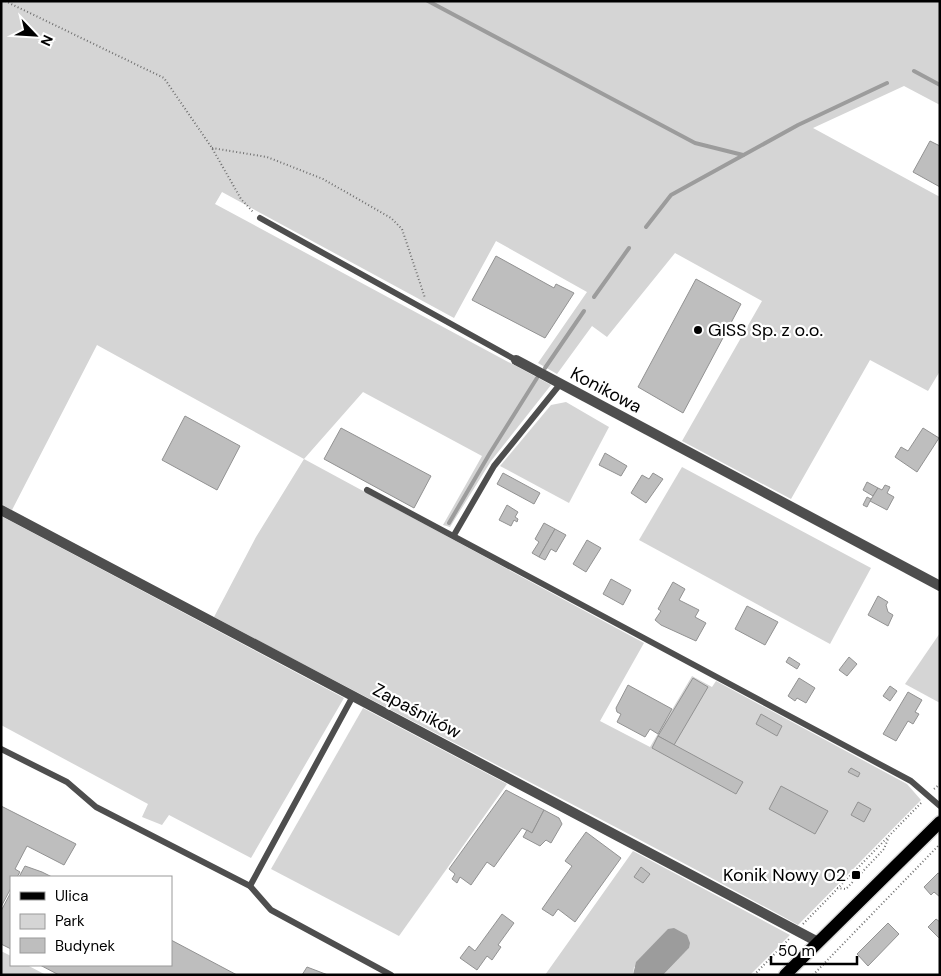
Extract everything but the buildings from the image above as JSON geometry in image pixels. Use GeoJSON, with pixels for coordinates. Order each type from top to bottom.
{"type":"FeatureCollection","features":[{"type":"Feature","properties":{"kind":"main road"},"geometry":{"type":"LineString","coordinates":[[785,975],[940,822]]}},
{"type":"Feature","properties":{"kind":"street","name":"Konikowa"},"geometry":{"type":"LineString","coordinates":[[516,360],[940,586]]}},
{"type":"Feature","properties":{"kind":"street","name":"Zapaśników"},"geometry":{"type":"LineString","coordinates":[[1,510],[818,942]]}},
{"type":"Feature","properties":{"kind":"lane","name":"Konikowa"},"geometry":{"type":"LineString","coordinates":[[260,218],[516,360]]}},
{"type":"Feature","properties":{"kind":"lane"},"geometry":{"type":"LineString","coordinates":[[454,535],[494,466],[561,384]]}},
{"type":"Feature","properties":{"kind":"lane"},"geometry":{"type":"LineString","coordinates":[[367,490],[902,776],[940,806]]}},
{"type":"Feature","properties":{"kind":"lane"},"geometry":{"type":"LineString","coordinates":[[250,886],[353,696]]}},
{"type":"Feature","properties":{"kind":"lane"},"geometry":{"type":"LineString","coordinates":[[1,749],[67,782],[96,807],[250,886],[271,910],[391,975]]}},
{"type":"Feature","properties":{"kind":"path"},"geometry":{"type":"LineString","coordinates":[[4,1],[164,78],[212,148],[241,199],[260,218]]}},
{"type":"Feature","properties":{"kind":"path"},"geometry":{"type":"LineString","coordinates":[[212,148],[267,157],[323,179],[391,218],[402,229],[428,310]]}},
{"type":"Feature","properties":{"kind":"path"},"geometry":{"type":"LineString","coordinates":[[754,975],[940,784]]}},
{"type":"Feature","properties":{"kind":"path"},"geometry":{"type":"LineString","coordinates":[[837,888],[846,888],[884,849],[889,836]]}},
{"type":"Feature","properties":{"kind":"path"},"geometry":{"type":"LineString","coordinates":[[813,975],[940,844]]}},
{"type":"Feature","properties":{"kind":"green space"},"geometry":{"type":"Polygon","coordinates":[[[1,1],[940,1],[940,105],[904,86],[813,128],[940,197],[940,371],[928,391],[870,360],[791,499],[682,441],[762,301],[675,253],[607,337],[592,326],[557,374],[538,363],[587,292],[496,241],[454,318],[222,192],[215,204],[551,385],[491,461],[450,527],[443,525],[482,456],[363,392],[304,459],[97,345],[12,510],[1,504],[1,1]]]}},
{"type":"Feature","properties":{"kind":"green space"},"geometry":{"type":"Polygon","coordinates":[[[566,402],[609,427],[569,503],[500,466],[551,405],[566,402]]]}},
{"type":"Feature","properties":{"kind":"green space"},"geometry":{"type":"Polygon","coordinates":[[[304,459],[644,643],[600,721],[650,747],[692,676],[712,687],[716,681],[907,784],[921,800],[798,925],[214,617],[256,537],[304,459]]]}},
{"type":"Feature","properties":{"kind":"green space"},"geometry":{"type":"Polygon","coordinates":[[[682,467],[871,568],[830,644],[639,540],[682,467]]]}},
{"type":"Feature","properties":{"kind":"green space"},"geometry":{"type":"Polygon","coordinates":[[[1,516],[344,698],[251,858],[169,815],[162,825],[142,817],[148,804],[1,725],[1,516]]]}},
{"type":"Feature","properties":{"kind":"green space"},"geometry":{"type":"Polygon","coordinates":[[[940,633],[940,703],[905,684],[940,633]]]}},
{"type":"Feature","properties":{"kind":"green space"},"geometry":{"type":"Polygon","coordinates":[[[363,708],[507,784],[399,936],[271,869],[363,708]]]}},
{"type":"Feature","properties":{"kind":"green space"},"geometry":{"type":"Polygon","coordinates":[[[633,851],[790,935],[750,975],[663,975],[689,948],[634,967],[633,975],[545,975],[633,851]]]}},
{"type":"Feature","properties":{"kind":"green space"},"geometry":{"type":"Polygon","coordinates":[[[1,951],[10,956],[10,966],[29,966],[46,975],[1,975],[1,951]]]}},
{"type":"Feature","properties":{"kind":"shaded area"},"geometry":{"type":"Polygon","coordinates":[[[674,928],[687,935],[690,943],[689,948],[663,975],[633,975],[636,962],[668,929],[674,928]]]}},
{"type":"Feature","properties":{"kind":"waterway"},"geometry":{"type":"LineString","coordinates":[[428,1],[695,143],[743,155]]}},
{"type":"Feature","properties":{"kind":"waterway"},"geometry":{"type":"LineString","coordinates":[[914,71],[940,85]]}},
{"type":"Feature","properties":{"kind":"waterway"},"geometry":{"type":"LineString","coordinates":[[646,227],[671,195],[798,125],[887,83]]}},
{"type":"Feature","properties":{"kind":"waterway"},"geometry":{"type":"LineString","coordinates":[[594,297],[629,248]]}},
{"type":"Feature","properties":{"kind":"waterway"},"geometry":{"type":"LineString","coordinates":[[545,368],[584,311]]}},
{"type":"Feature","properties":{"kind":"waterway"},"geometry":{"type":"LineString","coordinates":[[449,523],[537,378]]}},
{"type":"Feature","properties":{"kind":"place","name":"GISS Sp. z o.o."},"geometry":{"type":"Point","coordinates":[698,330]}},
{"type":"Feature","properties":{"kind":"place","name":"Konik Nowy 02"},"geometry":{"type":"Point","coordinates":[856,875]}}]}
